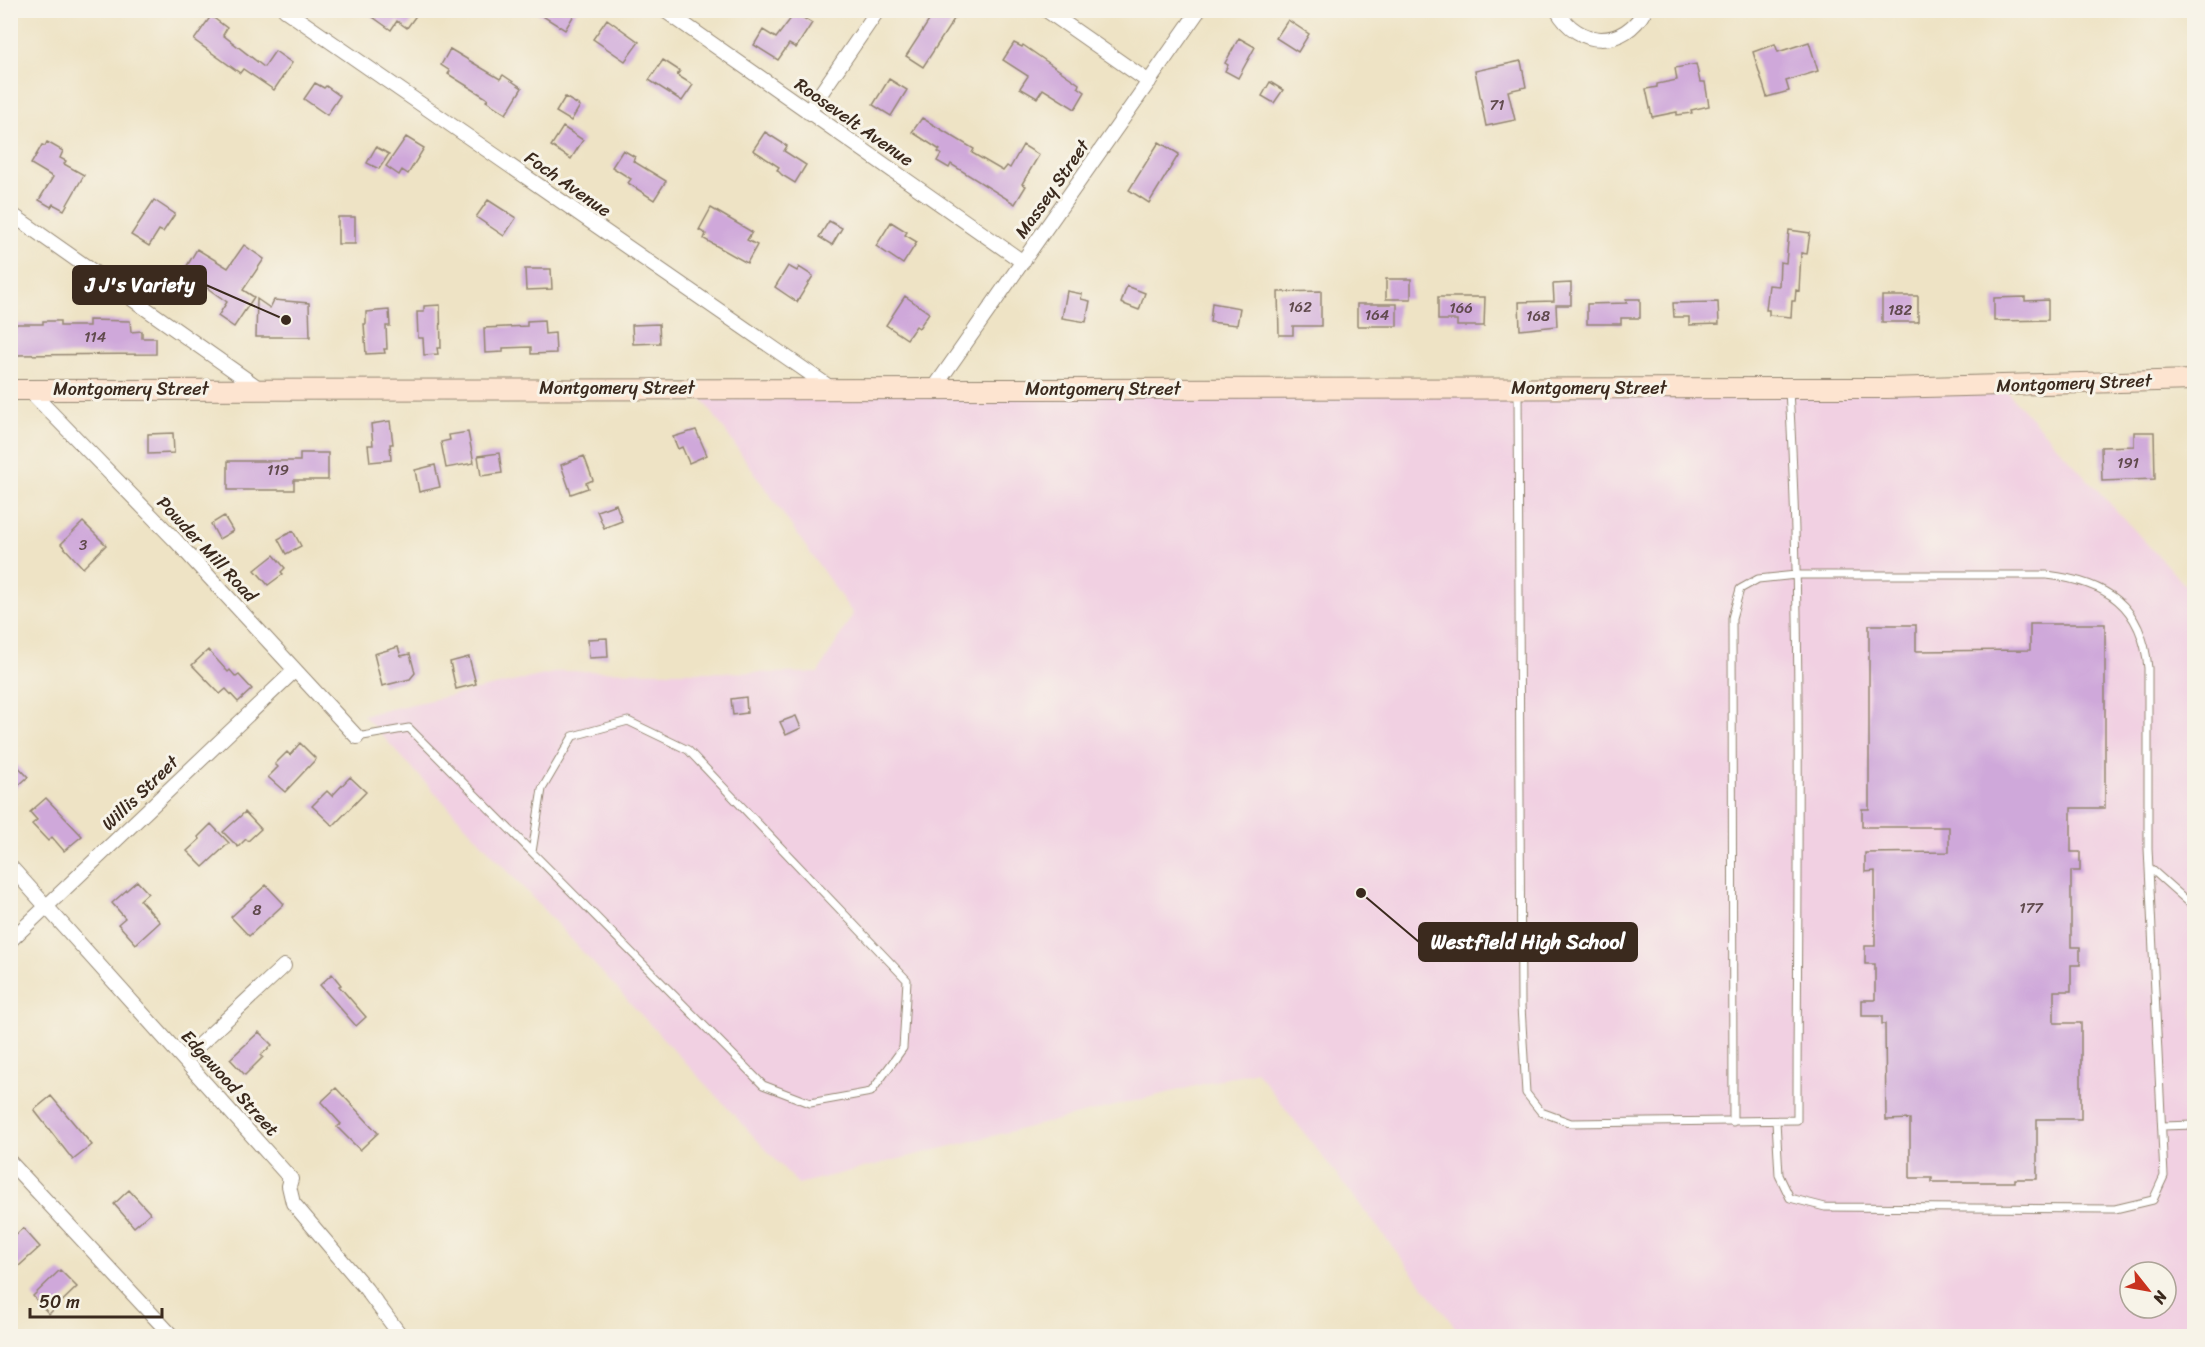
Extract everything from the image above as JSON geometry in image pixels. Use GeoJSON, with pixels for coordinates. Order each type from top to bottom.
{"type":"FeatureCollection","features":[{"type":"Feature","properties":{"kind":"main road","name":"Montgomery Street"},"geometry":{"type":"LineString","coordinates":[[19,389],[1886,388],[2194,380]]}},
{"type":"Feature","properties":{"kind":"street","name":"Foch Avenue"},"geometry":{"type":"LineString","coordinates":[[285,10],[831,388]]}},
{"type":"Feature","properties":{"kind":"street","name":"Roosevelt Avenue"},"geometry":{"type":"LineString","coordinates":[[664,10],[1023,262]]}},
{"type":"Feature","properties":{"kind":"street"},"geometry":{"type":"LineString","coordinates":[[808,112],[878,10]]}},
{"type":"Feature","properties":{"kind":"street"},"geometry":{"type":"LineString","coordinates":[[1046,10],[1149,82]]}},
{"type":"Feature","properties":{"kind":"street","name":"Massey Street"},"geometry":{"type":"LineString","coordinates":[[934,388],[1199,10]]}},
{"type":"Feature","properties":{"kind":"street"},"geometry":{"type":"LineString","coordinates":[[1557,10],[1562,19],[1577,33],[1586,37],[1606,39],[1625,33],[1640,19],[1645,10]]}},
{"type":"Feature","properties":{"kind":"street"},"geometry":{"type":"LineString","coordinates":[[10,213],[260,389]]}},
{"type":"Feature","properties":{"kind":"street","name":"Powder Mill Road"},"geometry":{"type":"LineString","coordinates":[[19,389],[176,541],[357,737]]}},
{"type":"Feature","properties":{"kind":"street","name":"Willis Street"},"geometry":{"type":"LineString","coordinates":[[10,941],[294,671]]}},
{"type":"Feature","properties":{"kind":"street","name":"Edgewood Street"},"geometry":{"type":"LineString","coordinates":[[10,866],[291,1179],[289,1186],[293,1203],[366,1289],[401,1336]]}},
{"type":"Feature","properties":{"kind":"street"},"geometry":{"type":"LineString","coordinates":[[184,1059],[284,966]]}},
{"type":"Feature","properties":{"kind":"street"},"geometry":{"type":"LineString","coordinates":[[10,1162],[172,1336]]}},
{"type":"Feature","properties":{"kind":"lane"},"geometry":{"type":"LineString","coordinates":[[1518,388],[1521,996],[1526,1093],[1541,1112],[1571,1123],[1797,1120],[1798,726],[1794,484],[1789,387]]}},
{"type":"Feature","properties":{"kind":"lane"},"geometry":{"type":"LineString","coordinates":[[1732,1122],[1732,618],[1740,590],[1758,579],[1796,575],[2047,575],[2073,578],[2092,584],[2121,604],[2140,629],[2146,646],[2149,867],[2164,1176],[2153,1200],[2115,1209],[1825,1207],[1790,1198],[1779,1175],[1776,1121]]}},
{"type":"Feature","properties":{"kind":"lane"},"geometry":{"type":"LineString","coordinates":[[357,737],[410,728],[532,852],[763,1084],[810,1103],[871,1092],[903,1048],[907,980],[688,750],[628,721],[573,736],[542,789],[532,852]]}},
{"type":"Feature","properties":{"kind":"lane"},"geometry":{"type":"LineString","coordinates":[[2149,867],[2194,907]]}},
{"type":"Feature","properties":{"kind":"lane"},"geometry":{"type":"LineString","coordinates":[[2163,1126],[2194,1125]]}},
{"type":"Feature","properties":{"kind":"shaded area"},"geometry":{"type":"Polygon","coordinates":[[[2001,385],[2194,595],[2194,1320],[2170,1336],[1880,1336],[1878,1331],[1854,1327],[1832,1336],[1462,1336],[1256,1071],[798,1184],[363,715],[562,671],[818,673],[853,614],[695,388],[2001,385]]]}},
{"type":"Feature","properties":{"kind":"building"},"geometry":{"type":"Polygon","coordinates":[[[363,10],[420,10],[407,28],[397,21],[391,30],[363,10]]]}},
{"type":"Feature","properties":{"kind":"building"},"geometry":{"type":"Polygon","coordinates":[[[533,10],[577,10],[565,30],[533,10]]]}},
{"type":"Feature","properties":{"kind":"building"},"geometry":{"type":"Polygon","coordinates":[[[936,10],[960,10],[923,67],[906,56],[936,10]]]}},
{"type":"Feature","properties":{"kind":"building"},"geometry":{"type":"Polygon","coordinates":[[[795,13],[812,23],[796,48],[789,44],[778,60],[754,45],[763,30],[776,38],[795,13]]]}},
{"type":"Feature","properties":{"kind":"building"},"geometry":{"type":"Polygon","coordinates":[[[211,16],[227,28],[223,35],[264,67],[275,51],[292,63],[274,90],[243,69],[240,73],[194,40],[211,16]]]}},
{"type":"Feature","properties":{"kind":"building"},"geometry":{"type":"Polygon","coordinates":[[[607,19],[639,42],[625,61],[593,39],[607,19]]]}},
{"type":"Feature","properties":{"kind":"building"},"geometry":{"type":"Polygon","coordinates":[[[1288,20],[1309,34],[1298,52],[1276,38],[1288,20]]]}},
{"type":"Feature","properties":{"kind":"building"},"geometry":{"type":"Polygon","coordinates":[[[1239,38],[1255,47],[1238,78],[1225,71],[1228,65],[1225,63],[1239,38]]]}},
{"type":"Feature","properties":{"kind":"building"},"geometry":{"type":"Polygon","coordinates":[[[1809,42],[1818,71],[1786,81],[1789,91],[1767,97],[1753,52],[1775,44],[1778,52],[1809,42]]]}},
{"type":"Feature","properties":{"kind":"building"},"geometry":{"type":"Polygon","coordinates":[[[1014,43],[1022,47],[1023,45],[1079,84],[1078,87],[1085,92],[1075,109],[1043,89],[1037,98],[1020,88],[1028,76],[1003,60],[1014,43]]]}},
{"type":"Feature","properties":{"kind":"building"},"geometry":{"type":"Polygon","coordinates":[[[450,49],[500,79],[503,75],[522,88],[506,114],[486,101],[488,99],[448,74],[450,71],[441,65],[450,49]]]}},
{"type":"Feature","properties":{"kind":"building"},"geometry":{"type":"Polygon","coordinates":[[[663,60],[680,71],[677,75],[693,85],[682,101],[649,80],[663,60]]]}},
{"type":"Feature","properties":{"kind":"building"},"geometry":{"type":"Polygon","coordinates":[[[1521,61],[1526,87],[1508,91],[1515,120],[1486,126],[1475,71],[1521,61]]]}},
{"type":"Feature","properties":{"kind":"building"},"geometry":{"type":"Polygon","coordinates":[[[1696,64],[1700,82],[1705,82],[1709,106],[1691,110],[1692,113],[1677,115],[1677,112],[1652,117],[1646,89],[1677,80],[1675,68],[1696,64]]]}},
{"type":"Feature","properties":{"kind":"building"},"geometry":{"type":"Polygon","coordinates":[[[889,79],[907,90],[891,116],[873,105],[889,79]]]}},
{"type":"Feature","properties":{"kind":"building"},"geometry":{"type":"Polygon","coordinates":[[[1270,82],[1283,90],[1274,103],[1262,96],[1270,82]]]}},
{"type":"Feature","properties":{"kind":"building"},"geometry":{"type":"Polygon","coordinates":[[[315,83],[324,88],[326,86],[340,96],[327,115],[304,99],[315,83]]]}},
{"type":"Feature","properties":{"kind":"building"},"geometry":{"type":"Polygon","coordinates":[[[565,97],[580,106],[571,121],[556,112],[565,97]]]}},
{"type":"Feature","properties":{"kind":"building"},"geometry":{"type":"Polygon","coordinates":[[[922,118],[974,149],[972,153],[1003,171],[1007,166],[1010,168],[1023,145],[1039,155],[1022,184],[1026,186],[1015,204],[951,164],[949,168],[937,161],[941,154],[938,152],[940,150],[912,132],[922,118]]]}},
{"type":"Feature","properties":{"kind":"building"},"geometry":{"type":"Polygon","coordinates":[[[563,127],[583,140],[571,159],[551,146],[563,127]]]}},
{"type":"Feature","properties":{"kind":"building"},"geometry":{"type":"Polygon","coordinates":[[[765,132],[787,146],[784,151],[806,165],[795,183],[777,170],[779,167],[753,150],[765,132]]]}},
{"type":"Feature","properties":{"kind":"building"},"geometry":{"type":"Polygon","coordinates":[[[406,137],[424,148],[408,174],[402,170],[399,175],[386,166],[406,137]]]}},
{"type":"Feature","properties":{"kind":"building"},"geometry":{"type":"Polygon","coordinates":[[[47,142],[63,151],[60,158],[66,161],[64,164],[84,175],[64,210],[53,204],[51,207],[39,200],[53,177],[31,164],[42,145],[45,146],[47,142]]]}},
{"type":"Feature","properties":{"kind":"building"},"geometry":{"type":"Polygon","coordinates":[[[1159,142],[1179,154],[1149,203],[1129,190],[1159,142]]]}},
{"type":"Feature","properties":{"kind":"building"},"geometry":{"type":"Polygon","coordinates":[[[376,147],[389,154],[379,169],[367,163],[376,147]]]}},
{"type":"Feature","properties":{"kind":"building"},"geometry":{"type":"Polygon","coordinates":[[[623,150],[635,157],[633,161],[666,181],[654,200],[628,183],[631,179],[612,167],[623,150]]]}},
{"type":"Feature","properties":{"kind":"building"},"geometry":{"type":"Polygon","coordinates":[[[154,200],[175,214],[163,232],[159,230],[149,246],[131,235],[154,200]]]}},
{"type":"Feature","properties":{"kind":"building"},"geometry":{"type":"Polygon","coordinates":[[[488,200],[516,218],[504,236],[476,217],[488,200]]]}},
{"type":"Feature","properties":{"kind":"building"},"geometry":{"type":"Polygon","coordinates":[[[711,208],[752,232],[747,240],[757,245],[747,263],[704,239],[706,234],[699,230],[711,208]]]}},
{"type":"Feature","properties":{"kind":"building"},"geometry":{"type":"Polygon","coordinates":[[[338,217],[355,217],[355,244],[338,244],[338,217]]]}},
{"type":"Feature","properties":{"kind":"building"},"geometry":{"type":"Polygon","coordinates":[[[829,221],[842,228],[832,245],[819,237],[829,221]]]}},
{"type":"Feature","properties":{"kind":"building"},"geometry":{"type":"Polygon","coordinates":[[[891,222],[907,232],[905,235],[917,242],[903,264],[876,246],[891,222]]]}},
{"type":"Feature","properties":{"kind":"building"},"geometry":{"type":"Polygon","coordinates":[[[1789,230],[1810,233],[1807,254],[1801,253],[1799,291],[1796,290],[1795,301],[1792,301],[1791,317],[1769,315],[1769,310],[1766,310],[1769,285],[1779,286],[1780,262],[1786,263],[1789,230]]]}},
{"type":"Feature","properties":{"kind":"building"},"geometry":{"type":"Polygon","coordinates":[[[244,245],[264,259],[243,290],[254,297],[234,327],[218,316],[227,302],[200,283],[195,292],[192,290],[190,295],[175,286],[197,249],[228,268],[244,245]]]}},
{"type":"Feature","properties":{"kind":"building"},"geometry":{"type":"Polygon","coordinates":[[[788,266],[797,271],[799,267],[813,276],[797,302],[775,287],[788,266]]]}},
{"type":"Feature","properties":{"kind":"building"},"geometry":{"type":"Polygon","coordinates":[[[525,269],[551,269],[552,289],[526,290],[525,269]]]}},
{"type":"Feature","properties":{"kind":"building"},"geometry":{"type":"Polygon","coordinates":[[[1386,279],[1411,279],[1411,299],[1386,299],[1386,279]]]}},
{"type":"Feature","properties":{"kind":"building"},"geometry":{"type":"Polygon","coordinates":[[[1571,283],[1571,305],[1556,305],[1557,326],[1520,330],[1519,302],[1554,301],[1553,284],[1571,283]]]}},
{"type":"Feature","properties":{"kind":"building"},"geometry":{"type":"Polygon","coordinates":[[[1127,286],[1145,293],[1139,310],[1121,303],[1127,286]]]}},
{"type":"Feature","properties":{"kind":"building"},"geometry":{"type":"Polygon","coordinates":[[[1067,291],[1082,294],[1081,299],[1090,301],[1086,322],[1062,318],[1067,291]]]}},
{"type":"Feature","properties":{"kind":"building"},"geometry":{"type":"Polygon","coordinates":[[[1321,291],[1321,326],[1293,326],[1293,335],[1279,335],[1278,292],[1321,291]]]}},
{"type":"Feature","properties":{"kind":"building"},"geometry":{"type":"Polygon","coordinates":[[[905,296],[929,313],[919,328],[916,326],[907,339],[886,325],[905,296]]]}},
{"type":"Feature","properties":{"kind":"building"},"geometry":{"type":"Polygon","coordinates":[[[1882,296],[1918,296],[1918,322],[1882,322],[1882,296]]]}},
{"type":"Feature","properties":{"kind":"building"},"geometry":{"type":"Polygon","coordinates":[[[1438,297],[1485,297],[1484,326],[1457,326],[1457,320],[1438,320],[1438,297]]]}},
{"type":"Feature","properties":{"kind":"building"},"geometry":{"type":"Polygon","coordinates":[[[2025,297],[2025,301],[2048,300],[2048,320],[1994,321],[1994,298],[2025,297]]]}},
{"type":"Feature","properties":{"kind":"building"},"geometry":{"type":"Polygon","coordinates":[[[257,299],[270,308],[274,300],[309,303],[310,337],[256,337],[257,299]]]}},
{"type":"Feature","properties":{"kind":"building"},"geometry":{"type":"Polygon","coordinates":[[[1626,299],[1640,299],[1640,318],[1621,318],[1621,324],[1587,324],[1587,304],[1627,303],[1626,299]]]}},
{"type":"Feature","properties":{"kind":"building"},"geometry":{"type":"Polygon","coordinates":[[[1718,302],[1719,324],[1689,325],[1689,317],[1674,317],[1673,303],[1718,302]]]}},
{"type":"Feature","properties":{"kind":"building"},"geometry":{"type":"Polygon","coordinates":[[[1212,303],[1240,308],[1237,325],[1210,322],[1212,303]]]}},
{"type":"Feature","properties":{"kind":"building"},"geometry":{"type":"Polygon","coordinates":[[[1357,304],[1397,304],[1397,326],[1357,326],[1357,304]]]}},
{"type":"Feature","properties":{"kind":"building"},"geometry":{"type":"Polygon","coordinates":[[[440,305],[441,348],[437,348],[438,354],[424,355],[423,338],[418,338],[417,312],[424,312],[424,306],[440,305]]]}},
{"type":"Feature","properties":{"kind":"building"},"geometry":{"type":"Polygon","coordinates":[[[389,310],[390,326],[386,326],[387,349],[384,349],[385,353],[366,354],[364,324],[366,324],[366,312],[389,310]]]}},
{"type":"Feature","properties":{"kind":"building"},"geometry":{"type":"Polygon","coordinates":[[[89,320],[130,321],[131,332],[142,331],[142,338],[156,338],[156,354],[10,355],[10,324],[43,324],[43,321],[60,321],[60,326],[89,326],[89,320]]]}},
{"type":"Feature","properties":{"kind":"building"},"geometry":{"type":"Polygon","coordinates":[[[544,320],[545,334],[555,333],[556,353],[531,354],[531,347],[503,348],[503,352],[485,353],[484,328],[527,326],[527,321],[544,320]]]}},
{"type":"Feature","properties":{"kind":"building"},"geometry":{"type":"Polygon","coordinates":[[[659,324],[660,343],[633,344],[632,325],[659,324]]]}},
{"type":"Feature","properties":{"kind":"building"},"geometry":{"type":"Polygon","coordinates":[[[390,421],[393,444],[390,444],[391,460],[370,462],[368,445],[373,445],[371,424],[390,421]]]}},
{"type":"Feature","properties":{"kind":"building"},"geometry":{"type":"Polygon","coordinates":[[[696,430],[707,455],[689,463],[682,447],[678,449],[673,437],[696,430]]]}},
{"type":"Feature","properties":{"kind":"building"},"geometry":{"type":"Polygon","coordinates":[[[468,432],[474,463],[446,468],[441,442],[450,440],[449,435],[468,432]]]}},
{"type":"Feature","properties":{"kind":"building"},"geometry":{"type":"Polygon","coordinates":[[[2134,432],[2154,432],[2155,479],[2102,481],[2101,447],[2134,446],[2134,432]]]}},
{"type":"Feature","properties":{"kind":"building"},"geometry":{"type":"Polygon","coordinates":[[[173,433],[174,453],[148,454],[148,434],[173,433]]]}},
{"type":"Feature","properties":{"kind":"building"},"geometry":{"type":"Polygon","coordinates":[[[300,453],[328,453],[328,480],[294,480],[294,490],[228,490],[228,461],[300,461],[300,453]]]}},
{"type":"Feature","properties":{"kind":"building"},"geometry":{"type":"Polygon","coordinates":[[[499,453],[502,473],[481,476],[478,456],[499,453]]]}},
{"type":"Feature","properties":{"kind":"building"},"geometry":{"type":"Polygon","coordinates":[[[584,456],[593,480],[586,483],[588,488],[571,494],[561,465],[584,456]]]}},
{"type":"Feature","properties":{"kind":"building"},"geometry":{"type":"Polygon","coordinates":[[[435,465],[440,487],[419,492],[415,470],[435,465]]]}},
{"type":"Feature","properties":{"kind":"building"},"geometry":{"type":"Polygon","coordinates":[[[616,504],[622,521],[604,528],[597,511],[616,504]]]}},
{"type":"Feature","properties":{"kind":"building"},"geometry":{"type":"Polygon","coordinates":[[[224,516],[233,531],[219,539],[211,524],[224,516]]]}},
{"type":"Feature","properties":{"kind":"building"},"geometry":{"type":"Polygon","coordinates":[[[83,522],[106,545],[83,568],[61,544],[83,522]]]}},
{"type":"Feature","properties":{"kind":"building"},"geometry":{"type":"Polygon","coordinates":[[[293,531],[301,546],[286,554],[278,539],[293,531]]]}},
{"type":"Feature","properties":{"kind":"building"},"geometry":{"type":"Polygon","coordinates":[[[274,555],[285,568],[281,572],[283,574],[268,585],[255,570],[274,555]]]}},
{"type":"Feature","properties":{"kind":"building"},"geometry":{"type":"Polygon","coordinates":[[[2030,624],[2105,624],[2105,808],[2071,808],[2071,852],[2080,852],[2080,871],[2071,871],[2071,947],[2080,947],[2080,965],[2071,965],[2071,991],[2054,991],[2054,1023],[2081,1023],[2081,1119],[2037,1119],[2037,1179],[2015,1179],[2015,1182],[1932,1182],[1932,1178],[1910,1178],[1910,1119],[1886,1120],[1885,1024],[1882,1024],[1882,1016],[1862,1016],[1862,1000],[1875,1000],[1875,964],[1865,964],[1865,946],[1875,946],[1875,871],[1865,872],[1865,853],[1949,852],[1949,827],[1862,827],[1862,809],[1869,809],[1869,625],[1916,625],[1916,651],[2030,650],[2030,624]]]}},
{"type":"Feature","properties":{"kind":"building"},"geometry":{"type":"Polygon","coordinates":[[[607,638],[608,657],[589,658],[588,639],[607,638]]]}},
{"type":"Feature","properties":{"kind":"building"},"geometry":{"type":"Polygon","coordinates":[[[398,647],[401,656],[410,654],[415,673],[410,679],[382,686],[374,654],[398,647]]]}},
{"type":"Feature","properties":{"kind":"building"},"geometry":{"type":"Polygon","coordinates":[[[208,650],[228,672],[230,670],[236,677],[239,675],[252,689],[238,702],[226,689],[220,694],[192,665],[208,650]]]}},
{"type":"Feature","properties":{"kind":"building"},"geometry":{"type":"Polygon","coordinates":[[[469,657],[476,684],[456,689],[450,662],[469,657]]]}},
{"type":"Feature","properties":{"kind":"building"},"geometry":{"type":"Polygon","coordinates":[[[746,697],[747,713],[733,715],[731,699],[746,697]]]}},
{"type":"Feature","properties":{"kind":"building"},"geometry":{"type":"Polygon","coordinates":[[[796,716],[801,728],[786,735],[780,722],[796,716]]]}},
{"type":"Feature","properties":{"kind":"building"},"geometry":{"type":"Polygon","coordinates":[[[300,743],[316,759],[285,792],[268,777],[278,767],[275,764],[287,752],[290,755],[300,743]]]}},
{"type":"Feature","properties":{"kind":"building"},"geometry":{"type":"Polygon","coordinates":[[[10,758],[28,777],[10,793],[10,758]]]}},
{"type":"Feature","properties":{"kind":"building"},"geometry":{"type":"Polygon","coordinates":[[[350,777],[366,792],[333,826],[312,806],[327,791],[332,796],[350,777]]]}},
{"type":"Feature","properties":{"kind":"building"},"geometry":{"type":"Polygon","coordinates":[[[46,798],[82,836],[64,851],[52,837],[48,841],[32,824],[37,820],[30,812],[46,798]]]}},
{"type":"Feature","properties":{"kind":"building"},"geometry":{"type":"Polygon","coordinates":[[[245,812],[261,829],[238,847],[223,832],[245,812]]]}},
{"type":"Feature","properties":{"kind":"building"},"geometry":{"type":"Polygon","coordinates":[[[211,824],[229,843],[203,867],[187,851],[211,824]]]}},
{"type":"Feature","properties":{"kind":"building"},"geometry":{"type":"Polygon","coordinates":[[[137,881],[148,893],[140,900],[160,922],[136,944],[118,924],[125,918],[112,903],[137,881]]]}},
{"type":"Feature","properties":{"kind":"building"},"geometry":{"type":"Polygon","coordinates":[[[266,885],[284,904],[249,936],[231,917],[266,885]]]}},
{"type":"Feature","properties":{"kind":"building"},"geometry":{"type":"Polygon","coordinates":[[[332,974],[341,985],[339,986],[366,1017],[356,1026],[320,985],[332,974]]]}},
{"type":"Feature","properties":{"kind":"building"},"geometry":{"type":"Polygon","coordinates":[[[259,1032],[272,1045],[245,1075],[230,1059],[259,1032]]]}},
{"type":"Feature","properties":{"kind":"building"},"geometry":{"type":"Polygon","coordinates":[[[336,1088],[378,1133],[360,1150],[337,1127],[341,1124],[321,1102],[336,1088]]]}},
{"type":"Feature","properties":{"kind":"building"},"geometry":{"type":"Polygon","coordinates":[[[51,1096],[92,1145],[73,1160],[34,1110],[51,1096]]]}},
{"type":"Feature","properties":{"kind":"building"},"geometry":{"type":"Polygon","coordinates":[[[129,1190],[150,1213],[134,1227],[114,1204],[129,1190]]]}},
{"type":"Feature","properties":{"kind":"building"},"geometry":{"type":"Polygon","coordinates":[[[23,1228],[40,1247],[10,1274],[10,1240],[23,1228]]]}},
{"type":"Feature","properties":{"kind":"building"},"geometry":{"type":"Polygon","coordinates":[[[60,1270],[77,1287],[49,1314],[33,1296],[60,1270]]]}},
{"type":"Feature","properties":{"kind":"place","name":"J J's Variety"},"geometry":{"type":"Point","coordinates":[286,320]}},
{"type":"Feature","properties":{"kind":"place","name":"Westfield High School"},"geometry":{"type":"Point","coordinates":[1361,893]}}]}
